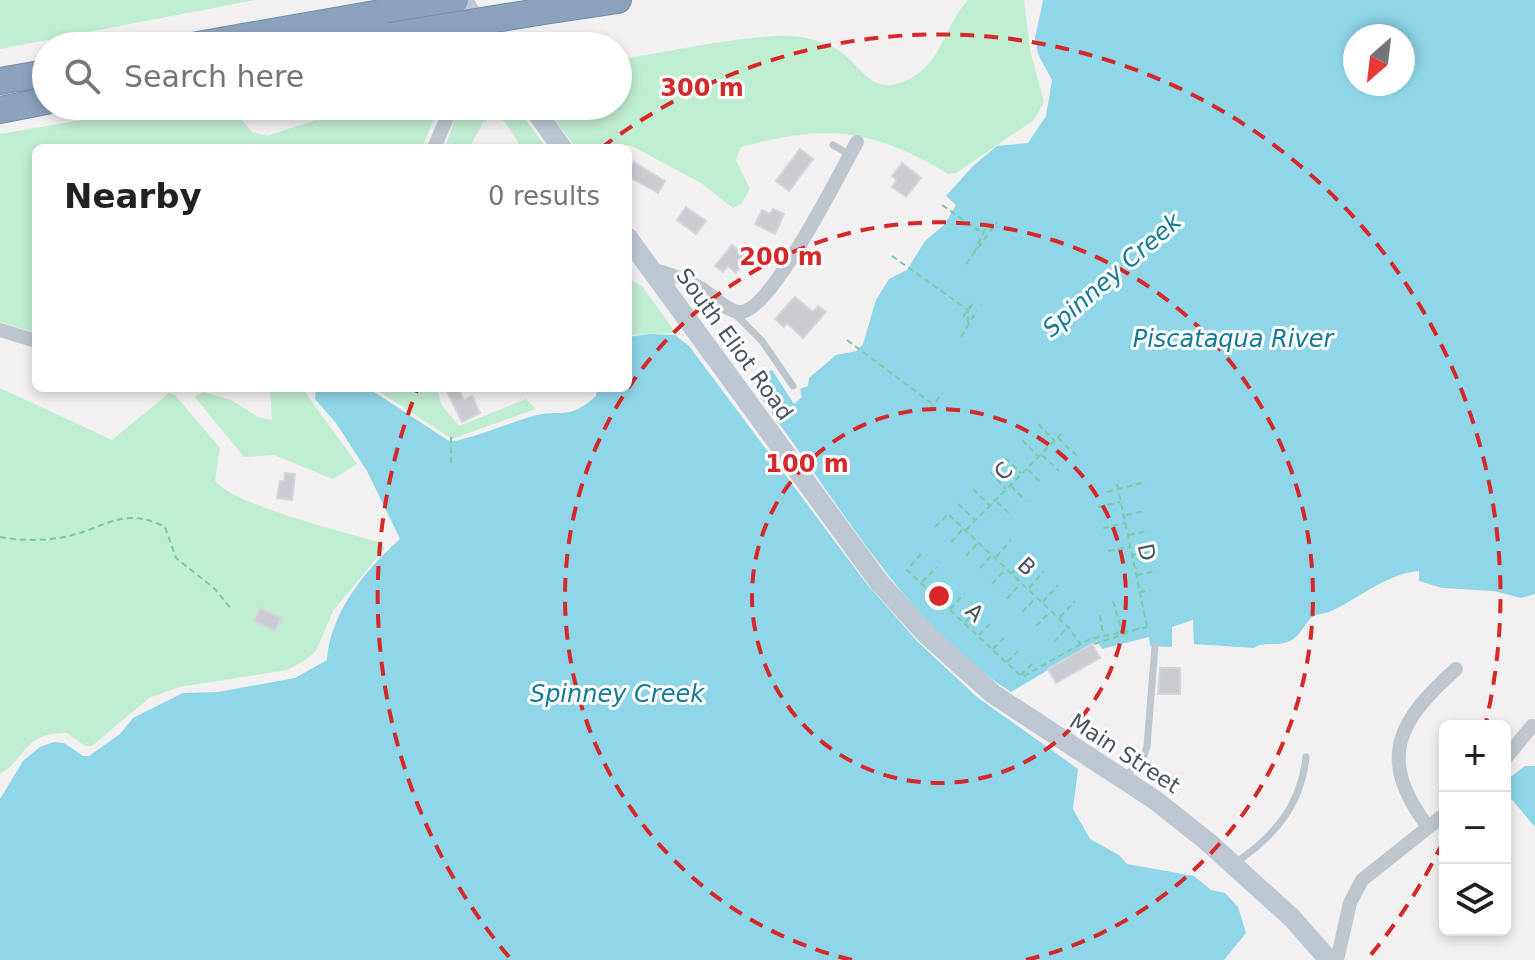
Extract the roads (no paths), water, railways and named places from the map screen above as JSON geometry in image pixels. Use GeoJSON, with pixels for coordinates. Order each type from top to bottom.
{"type":"FeatureCollection","features":[{"type":"Feature","properties":{"kind":"highway"},"geometry":{"type":"LineString","coordinates":[[272,32],[455,0]]}},
{"type":"Feature","properties":{"kind":"highway"},"geometry":{"type":"LineString","coordinates":[[422,32],[618,0]]}},
{"type":"Feature","properties":{"kind":"highway"},"geometry":{"type":"LineString","coordinates":[[0,81],[32,75]]}},
{"type":"Feature","properties":{"kind":"highway"},"geometry":{"type":"LineString","coordinates":[[0,110],[32,104]]}},
{"type":"Feature","properties":{"kind":"main road"},"geometry":{"type":"LineString","coordinates":[[463,0],[482,32]]}},
{"type":"Feature","properties":{"kind":"main road"},"geometry":{"type":"LineString","coordinates":[[542,120],[559,144]]}},
{"type":"Feature","properties":{"kind":"main road","name":"South Eliot Road"},"geometry":{"type":"LineString","coordinates":[[632,244],[888,594]]}},
{"type":"Feature","properties":{"kind":"main road","name":"Main Street"},"geometry":{"type":"LineString","coordinates":[[888,594],[943,651],[993,694],[1175,814],[1292,918],[1329,960]]}},
{"type":"Feature","properties":{"kind":"street"},"geometry":{"type":"LineString","coordinates":[[436,144],[446,120]]}},
{"type":"Feature","properties":{"kind":"street"},"geometry":{"type":"LineString","coordinates":[[650,269],[693,284],[731,310],[742,312],[752,308],[781,274],[853,148]]}},
{"type":"Feature","properties":{"kind":"street"},"geometry":{"type":"LineString","coordinates":[[0,330],[32,340]]}},
{"type":"Feature","properties":{"kind":"street"},"geometry":{"type":"LineString","coordinates":[[1428,827],[1401,783],[1397,756],[1418,706],[1456,669]]}},
{"type":"Feature","properties":{"kind":"street"},"geometry":{"type":"LineString","coordinates":[[1511,752],[1534,723]]}},
{"type":"Feature","properties":{"kind":"street"},"geometry":{"type":"LineString","coordinates":[[1337,960],[1350,903],[1362,880],[1439,819]]}},
{"type":"Feature","properties":{"kind":"lane"},"geometry":{"type":"LineString","coordinates":[[833,145],[853,148]]}},
{"type":"Feature","properties":{"kind":"lane"},"geometry":{"type":"LineString","coordinates":[[731,310],[762,341],[793,386]]}},
{"type":"Feature","properties":{"kind":"lane"},"geometry":{"type":"LineString","coordinates":[[1123,779],[1137,765],[1147,746],[1155,646]]}},
{"type":"Feature","properties":{"kind":"lane"},"geometry":{"type":"LineString","coordinates":[[1233,864],[1266,840],[1288,813],[1300,792],[1306,757]]}},
{"type":"Feature","properties":{"kind":"water","name":"Piscataqua River"},"geometry":{"type":"Polygon","coordinates":[[[1043,0],[1535,0],[1535,594],[1521,598],[1494,591],[1442,588],[1419,581],[1419,571],[1407,573],[1313,617],[1285,643],[1254,648],[1194,644],[1193,620],[1172,627],[1172,647],[1150,646],[1149,637],[1102,649],[1097,641],[1011,692],[975,666],[911,603],[775,418],[758,393],[757,377],[772,370],[794,404],[802,397],[800,389],[808,386],[809,378],[836,355],[857,351],[863,344],[876,300],[889,279],[907,270],[925,241],[944,225],[956,205],[946,196],[973,166],[997,146],[1028,143],[1046,116],[1052,80],[1038,54],[1035,38],[1043,0]]]}},
{"type":"Feature","properties":{"kind":"water","name":"Spinney Creek"},"geometry":{"type":"Polygon","coordinates":[[[675,335],[689,346],[866,583],[917,641],[977,697],[1078,769],[1073,809],[1090,839],[1119,855],[1127,864],[1194,876],[1211,890],[1225,893],[1238,907],[1246,933],[1224,960],[0,960],[0,799],[23,761],[40,747],[54,742],[64,743],[83,756],[89,756],[120,734],[133,718],[183,693],[218,692],[295,678],[327,660],[342,609],[363,578],[400,539],[367,471],[336,423],[315,399],[316,392],[374,392],[449,441],[455,441],[533,416],[571,412],[586,404],[596,392],[632,392],[632,336],[675,335]]]}},
{"type":"Feature","properties":{"kind":"water"},"geometry":{"type":"Polygon","coordinates":[[[1525,766],[1535,766],[1535,827],[1511,799],[1511,776],[1525,766]]]}}]}
